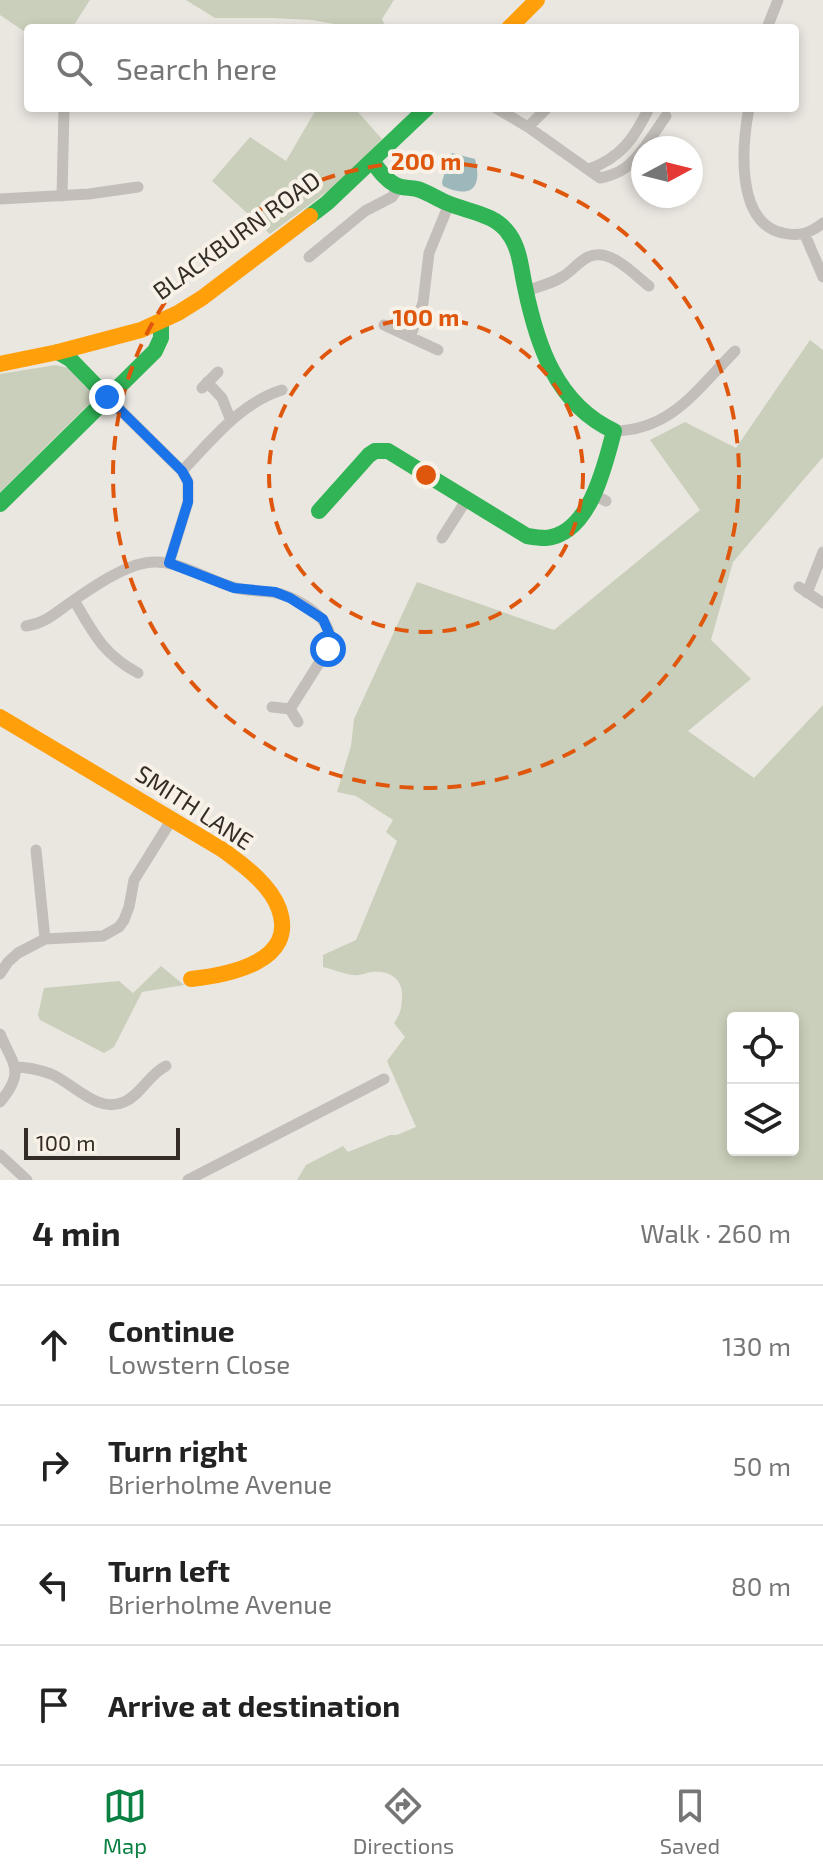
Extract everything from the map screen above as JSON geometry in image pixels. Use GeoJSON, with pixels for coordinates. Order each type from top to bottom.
{"type":"FeatureCollection","features":[{"type":"Feature","properties":{"kind":"main road"},"geometry":{"type":"LineString","coordinates":[[513,24],[537,0]]}},
{"type":"Feature","properties":{"kind":"main road","name":"BLACKBURN ROAD"},"geometry":{"type":"LineString","coordinates":[[0,364],[141,330],[178,313],[327,203],[423,112]]}},
{"type":"Feature","properties":{"kind":"main road"},"geometry":{"type":"LineString","coordinates":[[319,511],[369,455],[381,450],[394,453],[527,536],[558,537],[600,498],[601,480],[614,431],[592,421],[571,401],[541,345],[515,246],[504,227],[484,215],[449,204],[419,189],[399,187],[373,162]]}},
{"type":"Feature","properties":{"kind":"main road"},"geometry":{"type":"LineString","coordinates":[[0,504],[159,345],[161,321]]}},
{"type":"Feature","properties":{"kind":"main road"},"geometry":{"type":"LineString","coordinates":[[141,330],[146,347],[145,359]]}},
{"type":"Feature","properties":{"kind":"main road"},"geometry":{"type":"LineString","coordinates":[[58,352],[70,359],[107,397]]}},
{"type":"Feature","properties":{"kind":"main road","name":"SMITH LANE"},"geometry":{"type":"LineString","coordinates":[[0,717],[223,850],[274,899],[282,922],[279,940],[267,956],[259,962],[217,976],[191,977]]}},
{"type":"Feature","properties":{"kind":"street"},"geometry":{"type":"LineString","coordinates":[[769,24],[778,0]]}},
{"type":"Feature","properties":{"kind":"street"},"geometry":{"type":"LineString","coordinates":[[62,196],[64,112]]}},
{"type":"Feature","properties":{"kind":"street"},"geometry":{"type":"LineString","coordinates":[[503,112],[600,178],[614,175],[631,164]]}},
{"type":"Feature","properties":{"kind":"street"},"geometry":{"type":"LineString","coordinates":[[528,127],[543,112]]}},
{"type":"Feature","properties":{"kind":"street"},"geometry":{"type":"LineString","coordinates":[[589,169],[614,158],[647,112]]}},
{"type":"Feature","properties":{"kind":"street"},"geometry":{"type":"LineString","coordinates":[[748,112],[743,150],[749,198],[755,214],[778,233],[805,235],[823,223]]}},
{"type":"Feature","properties":{"kind":"street"},"geometry":{"type":"LineString","coordinates":[[652,136],[666,116]]}},
{"type":"Feature","properties":{"kind":"street"},"geometry":{"type":"LineString","coordinates":[[0,199],[89,194],[138,187]]}},
{"type":"Feature","properties":{"kind":"street"},"geometry":{"type":"LineString","coordinates":[[309,257],[365,211],[392,197],[399,187]]}},
{"type":"Feature","properties":{"kind":"street"},"geometry":{"type":"LineString","coordinates":[[410,337],[423,303],[429,253],[449,204]]}},
{"type":"Feature","properties":{"kind":"street"},"geometry":{"type":"LineString","coordinates":[[805,235],[823,277]]}},
{"type":"Feature","properties":{"kind":"street"},"geometry":{"type":"LineString","coordinates":[[525,291],[559,279],[582,261],[596,255],[612,258],[641,285]]}},
{"type":"Feature","properties":{"kind":"street"},"geometry":{"type":"LineString","coordinates":[[384,325],[438,350]]}},
{"type":"Feature","properties":{"kind":"street"},"geometry":{"type":"LineString","coordinates":[[614,431],[642,428],[667,418],[735,351]]}},
{"type":"Feature","properties":{"kind":"street"},"geometry":{"type":"LineString","coordinates":[[218,372],[204,385],[222,398],[231,421]]}},
{"type":"Feature","properties":{"kind":"street"},"geometry":{"type":"LineString","coordinates":[[182,471],[231,421],[271,393],[282,390]]}},
{"type":"Feature","properties":{"kind":"street"},"geometry":{"type":"LineString","coordinates":[[107,397],[182,471],[188,482],[188,502],[169,563]]}},
{"type":"Feature","properties":{"kind":"street"},"geometry":{"type":"LineString","coordinates":[[442,538],[467,499]]}},
{"type":"Feature","properties":{"kind":"street"},"geometry":{"type":"LineString","coordinates":[[823,552],[803,590],[823,603]]}},
{"type":"Feature","properties":{"kind":"street"},"geometry":{"type":"LineString","coordinates":[[26,626],[44,628],[74,600],[102,583],[132,567],[153,562],[169,563],[234,588],[283,594],[323,619],[330,632],[331,644],[290,709]]}},
{"type":"Feature","properties":{"kind":"street"},"geometry":{"type":"LineString","coordinates":[[74,600],[102,647],[124,672],[138,673]]}},
{"type":"Feature","properties":{"kind":"street"},"geometry":{"type":"LineString","coordinates":[[272,707],[290,709]]}},
{"type":"Feature","properties":{"kind":"street"},"geometry":{"type":"LineString","coordinates":[[290,709],[298,722]]}},
{"type":"Feature","properties":{"kind":"street"},"geometry":{"type":"LineString","coordinates":[[0,974],[18,953],[45,939],[103,936],[119,927],[129,907],[134,880],[172,819]]}},
{"type":"Feature","properties":{"kind":"street"},"geometry":{"type":"LineString","coordinates":[[39,850],[45,939]]}},
{"type":"Feature","properties":{"kind":"street"},"geometry":{"type":"LineString","coordinates":[[0,1034],[15,1067],[14,1082],[0,1102]]}},
{"type":"Feature","properties":{"kind":"street"},"geometry":{"type":"LineString","coordinates":[[15,1067],[49,1073],[89,1097],[112,1105],[129,1099],[158,1071],[167,1069],[161,1053]]}},
{"type":"Feature","properties":{"kind":"street"},"geometry":{"type":"LineString","coordinates":[[188,1180],[384,1079]]}},
{"type":"Feature","properties":{"kind":"street"},"geometry":{"type":"LineString","coordinates":[[0,1155],[27,1180]]}},
{"type":"Feature","properties":{"kind":"green space"},"geometry":{"type":"Polygon","coordinates":[[[0,0],[90,0],[75,24],[24,24],[24,31],[0,15],[0,0]]]}},
{"type":"Feature","properties":{"kind":"green space"},"geometry":{"type":"Polygon","coordinates":[[[186,0],[394,0],[382,19],[384,24],[215,18],[186,0]]]}},
{"type":"Feature","properties":{"kind":"green space"},"geometry":{"type":"Polygon","coordinates":[[[315,112],[358,112],[382,139],[340,182],[270,234],[212,181],[250,137],[286,161],[315,112]]]}},
{"type":"Feature","properties":{"kind":"green space"},"geometry":{"type":"Polygon","coordinates":[[[810,340],[823,350],[823,457],[733,562],[711,640],[751,679],[688,731],[754,778],[823,705],[823,1180],[297,1180],[306,1165],[343,1146],[348,1152],[416,1127],[387,1061],[405,1037],[394,1023],[401,1006],[400,984],[393,976],[383,972],[353,975],[323,967],[323,955],[356,940],[397,841],[386,832],[393,820],[356,796],[337,792],[351,746],[354,719],[417,582],[554,630],[700,510],[650,440],[685,422],[736,448],[810,340]]]}},
{"type":"Feature","properties":{"kind":"green space"},"geometry":{"type":"Polygon","coordinates":[[[56,365],[68,368],[89,390],[89,404],[0,492],[0,374],[56,365]]]}},
{"type":"Feature","properties":{"kind":"green space"},"geometry":{"type":"Polygon","coordinates":[[[161,966],[184,985],[142,992],[114,1047],[104,1053],[40,1020],[38,1015],[44,988],[119,981],[133,993],[161,966]]]}},
{"type":"Feature","properties":{"kind":"water"},"geometry":{"type":"Polygon","coordinates":[[[452,153],[475,159],[477,178],[472,189],[461,191],[443,186],[452,153]]]}},
{"type":"Feature","properties":{"kind":"traffic: fast"},"geometry":{"type":"LineString","coordinates":[[310,216],[423,112]]}},
{"type":"Feature","properties":{"kind":"traffic: fast"},"geometry":{"type":"LineString","coordinates":[[319,511],[369,455],[375,451],[388,451],[527,536],[546,538],[561,534],[574,524],[593,496],[614,431],[577,405],[552,371],[536,330],[518,253],[503,227],[488,217],[421,190],[397,186],[373,162]]}},
{"type":"Feature","properties":{"kind":"traffic: fast"},"geometry":{"type":"LineString","coordinates":[[0,504],[155,351],[161,338],[161,321]]}},
{"type":"Feature","properties":{"kind":"traffic: fast"},"geometry":{"type":"LineString","coordinates":[[58,352],[70,359],[107,397]]}},
{"type":"Feature","properties":{"kind":"traffic: slow"},"geometry":{"type":"LineString","coordinates":[[513,24],[537,0]]}},
{"type":"Feature","properties":{"kind":"traffic: slow"},"geometry":{"type":"LineString","coordinates":[[0,364],[141,330],[178,313],[310,216]]}},
{"type":"Feature","properties":{"kind":"traffic: slow"},"geometry":{"type":"LineString","coordinates":[[0,717],[223,850],[269,891],[279,909],[282,927],[278,942],[269,953],[240,969],[191,979]]}},
{"type":"Feature","properties":{"kind":"route"},"geometry":{"type":"LineString","coordinates":[[107,397],[182,471],[188,482],[188,502],[169,563],[234,588],[283,594],[323,619],[331,638],[328,649]]}}]}
